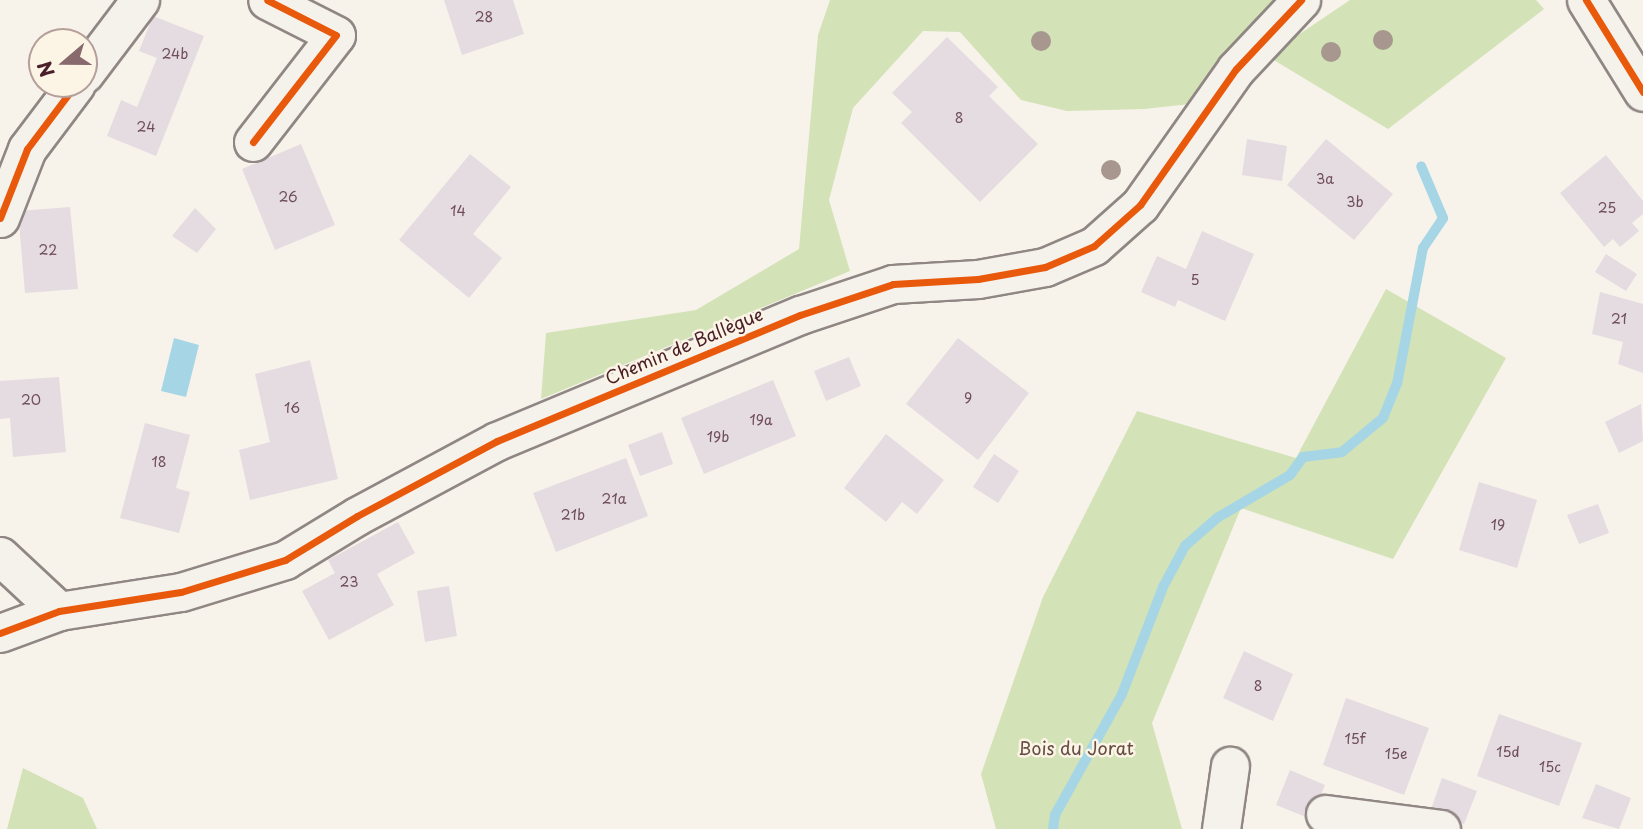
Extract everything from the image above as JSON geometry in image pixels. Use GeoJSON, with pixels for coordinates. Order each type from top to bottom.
{"type":"FeatureCollection","features":[{"type":"Feature","properties":{"kind":"street"},"geometry":{"type":"LineString","coordinates":[[98,55],[139,0]]}},
{"type":"Feature","properties":{"kind":"street"},"geometry":{"type":"LineString","coordinates":[[253,142],[336,34],[267,0]]}},
{"type":"Feature","properties":{"kind":"street","name":"Chemin de Ballègue"},"geometry":{"type":"LineString","coordinates":[[0,633],[59,611],[181,592],[285,560],[497,442],[800,315],[893,284],[978,279],[1045,267],[1094,246],[1140,205],[1236,69],[1301,0]]}},
{"type":"Feature","properties":{"kind":"street"},"geometry":{"type":"LineString","coordinates":[[1586,0],[1643,92]]}},
{"type":"Feature","properties":{"kind":"street"},"geometry":{"type":"LineString","coordinates":[[0,218],[27,149],[65,98]]}},
{"type":"Feature","properties":{"kind":"street"},"geometry":{"type":"LineString","coordinates":[[0,556],[59,611]]}},
{"type":"Feature","properties":{"kind":"street"},"geometry":{"type":"LineString","coordinates":[[1221,829],[1230,766]]}},
{"type":"Feature","properties":{"kind":"street"},"geometry":{"type":"LineString","coordinates":[[1325,814],[1441,829]]}},
{"type":"Feature","properties":{"kind":"green space"},"geometry":{"type":"Polygon","coordinates":[[[830,0],[1284,0],[1190,104],[1144,109],[1067,111],[1021,100],[960,32],[923,31],[853,108],[829,200],[850,271],[541,399],[546,333],[696,310],[799,249],[818,35],[830,0]]]}},
{"type":"Feature","properties":{"kind":"green space"},"geometry":{"type":"Polygon","coordinates":[[[1350,0],[1536,0],[1544,9],[1388,129],[1267,56],[1350,0]]]}},
{"type":"Feature","properties":{"kind":"green space","name":"Bois du Jorat"},"geometry":{"type":"Polygon","coordinates":[[[1386,289],[1506,358],[1393,559],[1241,508],[1152,723],[1182,829],[996,829],[981,774],[1043,597],[1137,411],[1296,458],[1386,289]]]}},
{"type":"Feature","properties":{"kind":"green space"},"geometry":{"type":"Polygon","coordinates":[[[23,768],[83,798],[97,829],[7,829],[23,768]]]}},
{"type":"Feature","properties":{"kind":"water"},"geometry":{"type":"Polygon","coordinates":[[[174,338],[199,345],[186,397],[161,391],[174,338]]]}},
{"type":"Feature","properties":{"kind":"building"},"geometry":{"type":"Polygon","coordinates":[[[444,0],[513,0],[524,34],[462,55],[444,0]]]}},
{"type":"Feature","properties":{"kind":"building"},"geometry":{"type":"Polygon","coordinates":[[[153,16],[204,36],[156,156],[107,136],[121,100],[137,107],[157,58],[139,51],[153,16]]]}},
{"type":"Feature","properties":{"kind":"building"},"geometry":{"type":"Polygon","coordinates":[[[947,37],[998,87],[989,96],[1038,144],[980,202],[901,123],[912,112],[892,93],[947,37]]]}},
{"type":"Feature","properties":{"kind":"building"},"geometry":{"type":"Polygon","coordinates":[[[1247,139],[1287,146],[1282,181],[1242,175],[1247,139]]]}},
{"type":"Feature","properties":{"kind":"building"},"geometry":{"type":"Polygon","coordinates":[[[1326,139],[1393,194],[1354,240],[1287,185],[1326,139]]]}},
{"type":"Feature","properties":{"kind":"building"},"geometry":{"type":"Polygon","coordinates":[[[301,144],[335,225],[275,250],[242,169],[301,144]]]}},
{"type":"Feature","properties":{"kind":"building"},"geometry":{"type":"Polygon","coordinates":[[[470,154],[511,187],[473,234],[502,258],[469,298],[399,240],[470,154]]]}},
{"type":"Feature","properties":{"kind":"building"},"geometry":{"type":"Polygon","coordinates":[[[1606,155],[1643,201],[1643,214],[1632,223],[1639,231],[1620,247],[1613,239],[1604,247],[1560,193],[1606,155]]]}},
{"type":"Feature","properties":{"kind":"building"},"geometry":{"type":"Polygon","coordinates":[[[70,207],[78,289],[25,293],[18,211],[70,207]]]}},
{"type":"Feature","properties":{"kind":"building"},"geometry":{"type":"Polygon","coordinates":[[[195,208],[216,229],[197,253],[172,236],[195,208]]]}},
{"type":"Feature","properties":{"kind":"building"},"geometry":{"type":"Polygon","coordinates":[[[1202,231],[1254,254],[1225,321],[1178,300],[1175,307],[1141,292],[1157,256],[1186,269],[1202,231]]]}},
{"type":"Feature","properties":{"kind":"building"},"geometry":{"type":"Polygon","coordinates":[[[1606,254],[1637,274],[1626,291],[1595,272],[1606,254]]]}},
{"type":"Feature","properties":{"kind":"building"},"geometry":{"type":"Polygon","coordinates":[[[1600,292],[1643,304],[1643,373],[1618,364],[1623,342],[1592,334],[1600,292]]]}},
{"type":"Feature","properties":{"kind":"building"},"geometry":{"type":"Polygon","coordinates":[[[958,338],[1029,393],[978,460],[906,404],[958,338]]]}},
{"type":"Feature","properties":{"kind":"building"},"geometry":{"type":"Polygon","coordinates":[[[849,357],[861,386],[826,401],[814,371],[849,357]]]}},
{"type":"Feature","properties":{"kind":"building"},"geometry":{"type":"Polygon","coordinates":[[[310,360],[338,479],[250,500],[239,450],[270,442],[255,374],[310,360]]]}},
{"type":"Feature","properties":{"kind":"building"},"geometry":{"type":"Polygon","coordinates":[[[59,377],[66,452],[13,457],[10,418],[0,419],[0,381],[59,377]]]}},
{"type":"Feature","properties":{"kind":"building"},"geometry":{"type":"Polygon","coordinates":[[[773,380],[796,436],[704,474],[681,418],[773,380]]]}},
{"type":"Feature","properties":{"kind":"building"},"geometry":{"type":"Polygon","coordinates":[[[1641,404],[1643,441],[1619,453],[1605,422],[1641,404]]]}},
{"type":"Feature","properties":{"kind":"building"},"geometry":{"type":"Polygon","coordinates":[[[145,423],[190,435],[176,488],[190,492],[179,533],[120,518],[145,423]]]}},
{"type":"Feature","properties":{"kind":"building"},"geometry":{"type":"Polygon","coordinates":[[[662,432],[673,464],[640,476],[628,445],[662,432]]]}},
{"type":"Feature","properties":{"kind":"building"},"geometry":{"type":"Polygon","coordinates":[[[886,434],[944,480],[917,514],[902,502],[886,522],[844,488],[886,434]]]}},
{"type":"Feature","properties":{"kind":"building"},"geometry":{"type":"Polygon","coordinates":[[[994,454],[1019,471],[998,503],[973,487],[994,454]]]}},
{"type":"Feature","properties":{"kind":"building"},"geometry":{"type":"Polygon","coordinates":[[[626,458],[648,516],[556,552],[533,493],[626,458]]]}},
{"type":"Feature","properties":{"kind":"building"},"geometry":{"type":"Polygon","coordinates":[[[1479,482],[1537,500],[1517,568],[1459,550],[1479,482]]]}},
{"type":"Feature","properties":{"kind":"building"},"geometry":{"type":"Polygon","coordinates":[[[1598,504],[1609,533],[1579,544],[1567,515],[1598,504]]]}},
{"type":"Feature","properties":{"kind":"building"},"geometry":{"type":"Polygon","coordinates":[[[398,522],[415,553],[377,574],[394,605],[329,640],[302,591],[335,573],[328,560],[398,522]]]}},
{"type":"Feature","properties":{"kind":"building"},"geometry":{"type":"Polygon","coordinates":[[[449,586],[457,636],[425,642],[417,591],[449,586]]]}},
{"type":"Feature","properties":{"kind":"building"},"geometry":{"type":"Polygon","coordinates":[[[1244,651],[1293,674],[1273,721],[1223,698],[1244,651]]]}},
{"type":"Feature","properties":{"kind":"building"},"geometry":{"type":"Polygon","coordinates":[[[1346,698],[1429,728],[1404,795],[1323,765],[1346,698]]]}},
{"type":"Feature","properties":{"kind":"building"},"geometry":{"type":"Polygon","coordinates":[[[1499,714],[1582,743],[1559,806],[1477,776],[1499,714]]]}},
{"type":"Feature","properties":{"kind":"building"},"geometry":{"type":"Polygon","coordinates":[[[1290,770],[1325,785],[1311,819],[1276,805],[1290,770]]]}},
{"type":"Feature","properties":{"kind":"building"},"geometry":{"type":"Polygon","coordinates":[[[1442,778],[1477,791],[1464,824],[1430,812],[1442,778]]]}},
{"type":"Feature","properties":{"kind":"building"},"geometry":{"type":"Polygon","coordinates":[[[1596,784],[1631,798],[1619,829],[1582,818],[1596,784]]]}},
{"type":"Feature","properties":{"kind":"waterway"},"geometry":{"type":"LineString","coordinates":[[1053,829],[1055,815],[1122,694],[1163,587],[1185,546],[1217,518],[1290,475],[1303,457],[1342,452],[1383,418],[1397,384],[1423,248],[1443,218],[1421,166]]}},
{"type":"Feature","properties":{"kind":"cycle path"},"geometry":{"type":"LineString","coordinates":[[253,142],[336,35],[267,0]]}},
{"type":"Feature","properties":{"kind":"cycle path"},"geometry":{"type":"LineString","coordinates":[[0,633],[59,611],[181,592],[285,560],[357,516],[497,441],[800,315],[893,284],[978,279],[1045,267],[1094,246],[1140,205],[1236,69],[1301,0]]}},
{"type":"Feature","properties":{"kind":"cycle path"},"geometry":{"type":"LineString","coordinates":[[1586,0],[1643,92]]}},
{"type":"Feature","properties":{"kind":"cycle path"},"geometry":{"type":"LineString","coordinates":[[0,218],[27,149],[65,98]]}}]}
